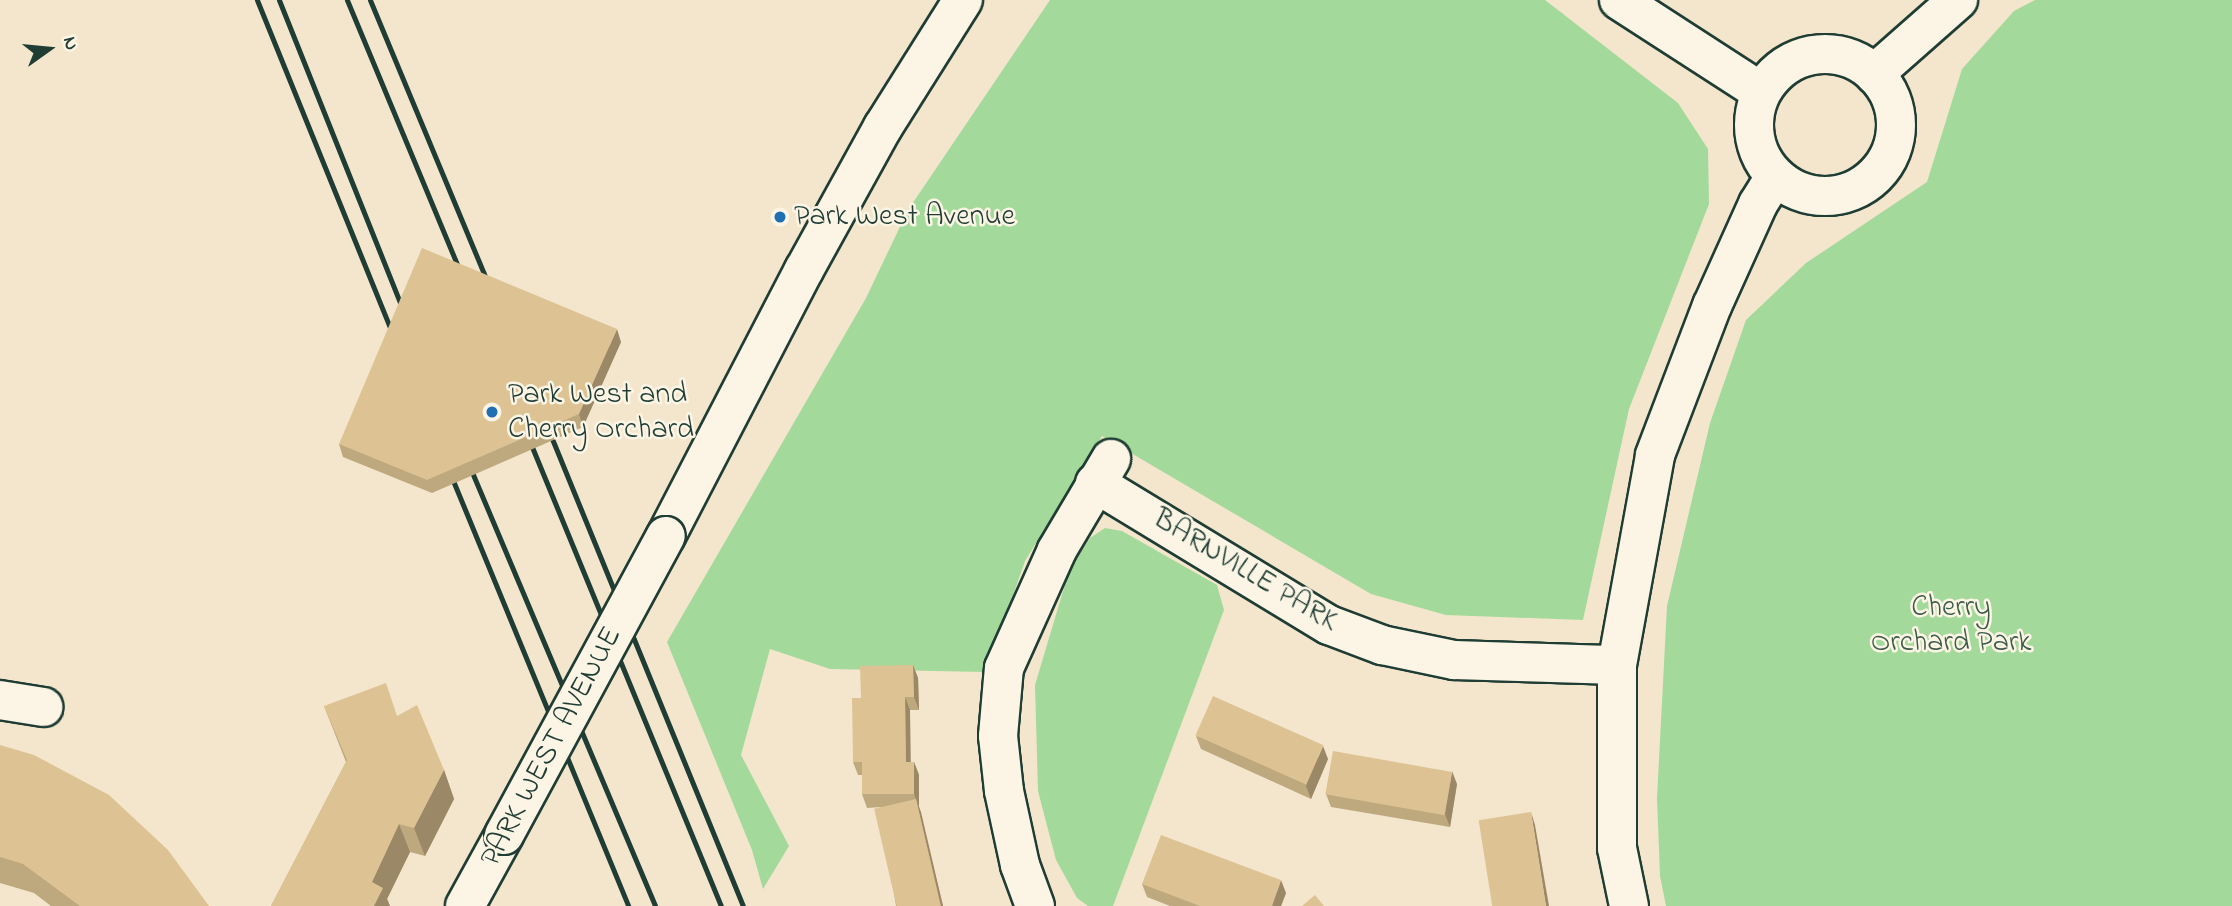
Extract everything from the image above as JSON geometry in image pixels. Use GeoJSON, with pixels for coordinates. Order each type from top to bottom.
{"type":"FeatureCollection","features":[{"type":"Feature","properties":{"kind":"street","name":"PARK WEST AVENUE"},"geometry":{"type":"LineString","coordinates":[[465,906],[666,536],[837,211],[963,0]]}},
{"type":"Feature","properties":{"kind":"street"},"geometry":{"type":"LineString","coordinates":[[1619,0],[1761,92]]}},
{"type":"Feature","properties":{"kind":"street"},"geometry":{"type":"LineString","coordinates":[[1874,74],[1958,0]]}},
{"type":"Feature","properties":{"kind":"street"},"geometry":{"type":"LineString","coordinates":[[1814,55],[1856,61],[1874,74],[1889,95],[1895,118],[1893,143],[1884,165],[1866,183],[1844,194],[1820,196],[1796,190],[1775,177],[1754,137],[1761,92],[1792,62],[1814,55]]}},
{"type":"Feature","properties":{"kind":"street"},"geometry":{"type":"LineString","coordinates":[[1629,906],[1617,848],[1617,665],[1655,455],[1712,306],[1758,204],[1775,177]]}},
{"type":"Feature","properties":{"kind":"street","name":"BARNVILLE PARK"},"geometry":{"type":"LineString","coordinates":[[1035,906],[1020,865],[1004,791],[998,736],[1004,668],[1030,603],[1103,471],[1329,625],[1382,645],[1454,660],[1617,665]]}},
{"type":"Feature","properties":{"kind":"street"},"geometry":{"type":"LineString","coordinates":[[0,700],[43,707]]}},
{"type":"Feature","properties":{"kind":"green space"},"geometry":{"type":"Polygon","coordinates":[[[1050,0],[1545,0],[1678,103],[1708,149],[1709,204],[1629,409],[1583,620],[1446,615],[1371,594],[1102,436],[1025,561],[986,672],[830,669],[770,649],[741,755],[789,846],[763,889],[752,850],[667,642],[866,298],[908,210],[1050,0]]]}},
{"type":"Feature","properties":{"kind":"green space","name":"Cherry Orchard Park"},"geometry":{"type":"Polygon","coordinates":[[[2035,0],[2232,0],[2232,906],[1666,906],[1660,876],[1657,798],[1667,606],[1710,423],[1746,320],[1806,263],[1927,182],[1962,69],[2014,11],[2035,0]]]}},
{"type":"Feature","properties":{"kind":"green space"},"geometry":{"type":"Polygon","coordinates":[[[1105,528],[1122,531],[1217,585],[1224,610],[1113,906],[1088,906],[1077,898],[1056,860],[1038,791],[1035,685],[1069,571],[1090,538],[1105,528]]]}},
{"type":"Feature","properties":{"kind":"building"},"geometry":{"type":"Polygon","coordinates":[[[422,248],[617,329],[579,414],[427,480],[339,444],[422,248]]]}},
{"type":"Feature","properties":{"kind":"building"},"geometry":{"type":"Polygon","coordinates":[[[913,665],[914,697],[905,697],[906,762],[914,762],[914,794],[862,794],[862,762],[853,762],[852,698],[861,698],[860,666],[913,665]]]}},
{"type":"Feature","properties":{"kind":"building"},"geometry":{"type":"Polygon","coordinates":[[[386,683],[397,716],[417,705],[444,770],[414,828],[399,824],[372,882],[383,888],[374,906],[271,906],[347,760],[324,706],[386,683]]]}},
{"type":"Feature","properties":{"kind":"building"},"geometry":{"type":"Polygon","coordinates":[[[1213,696],[1324,745],[1306,784],[1196,735],[1213,696]]]}},
{"type":"Feature","properties":{"kind":"building"},"geometry":{"type":"Polygon","coordinates":[[[0,745],[34,755],[109,795],[168,850],[209,906],[80,906],[23,864],[0,857],[0,745]]]}},
{"type":"Feature","properties":{"kind":"building"},"geometry":{"type":"Polygon","coordinates":[[[1333,751],[1452,772],[1445,815],[1325,794],[1333,751]]]}},
{"type":"Feature","properties":{"kind":"building"},"geometry":{"type":"Polygon","coordinates":[[[916,799],[941,906],[897,906],[874,809],[916,799]]]}},
{"type":"Feature","properties":{"kind":"building"},"geometry":{"type":"Polygon","coordinates":[[[1531,812],[1546,906],[1492,906],[1479,820],[1531,812]]]}},
{"type":"Feature","properties":{"kind":"building"},"geometry":{"type":"Polygon","coordinates":[[[1161,835],[1281,880],[1272,906],[1200,906],[1142,884],[1161,835]]]}},
{"type":"Feature","properties":{"kind":"building"},"geometry":{"type":"Polygon","coordinates":[[[1315,895],[1324,906],[1302,906],[1315,895]]]}},
{"type":"Feature","properties":{"kind":"railway"},"geometry":{"type":"LineString","coordinates":[[257,0],[396,343]]}},
{"type":"Feature","properties":{"kind":"railway"},"geometry":{"type":"LineString","coordinates":[[279,0],[407,320]]}},
{"type":"Feature","properties":{"kind":"railway"},"geometry":{"type":"LineString","coordinates":[[347,0],[464,281]]}},
{"type":"Feature","properties":{"kind":"railway"},"geometry":{"type":"LineString","coordinates":[[370,0],[491,291]]}},
{"type":"Feature","properties":{"kind":"railway"},"geometry":{"type":"LineString","coordinates":[[546,424],[743,906]]}},
{"type":"Feature","properties":{"kind":"railway"},"geometry":{"type":"LineString","coordinates":[[525,430],[721,906]]}},
{"type":"Feature","properties":{"kind":"railway"},"geometry":{"type":"LineString","coordinates":[[466,458],[655,906]]}},
{"type":"Feature","properties":{"kind":"railway"},"geometry":{"type":"LineString","coordinates":[[447,466],[628,906]]}},
{"type":"Feature","properties":{"kind":"place","name":"Park West Avenue"},"geometry":{"type":"Point","coordinates":[780,217]}},
{"type":"Feature","properties":{"kind":"place","name":"Park West and Cherry Orchard"},"geometry":{"type":"Point","coordinates":[492,412]}}]}
